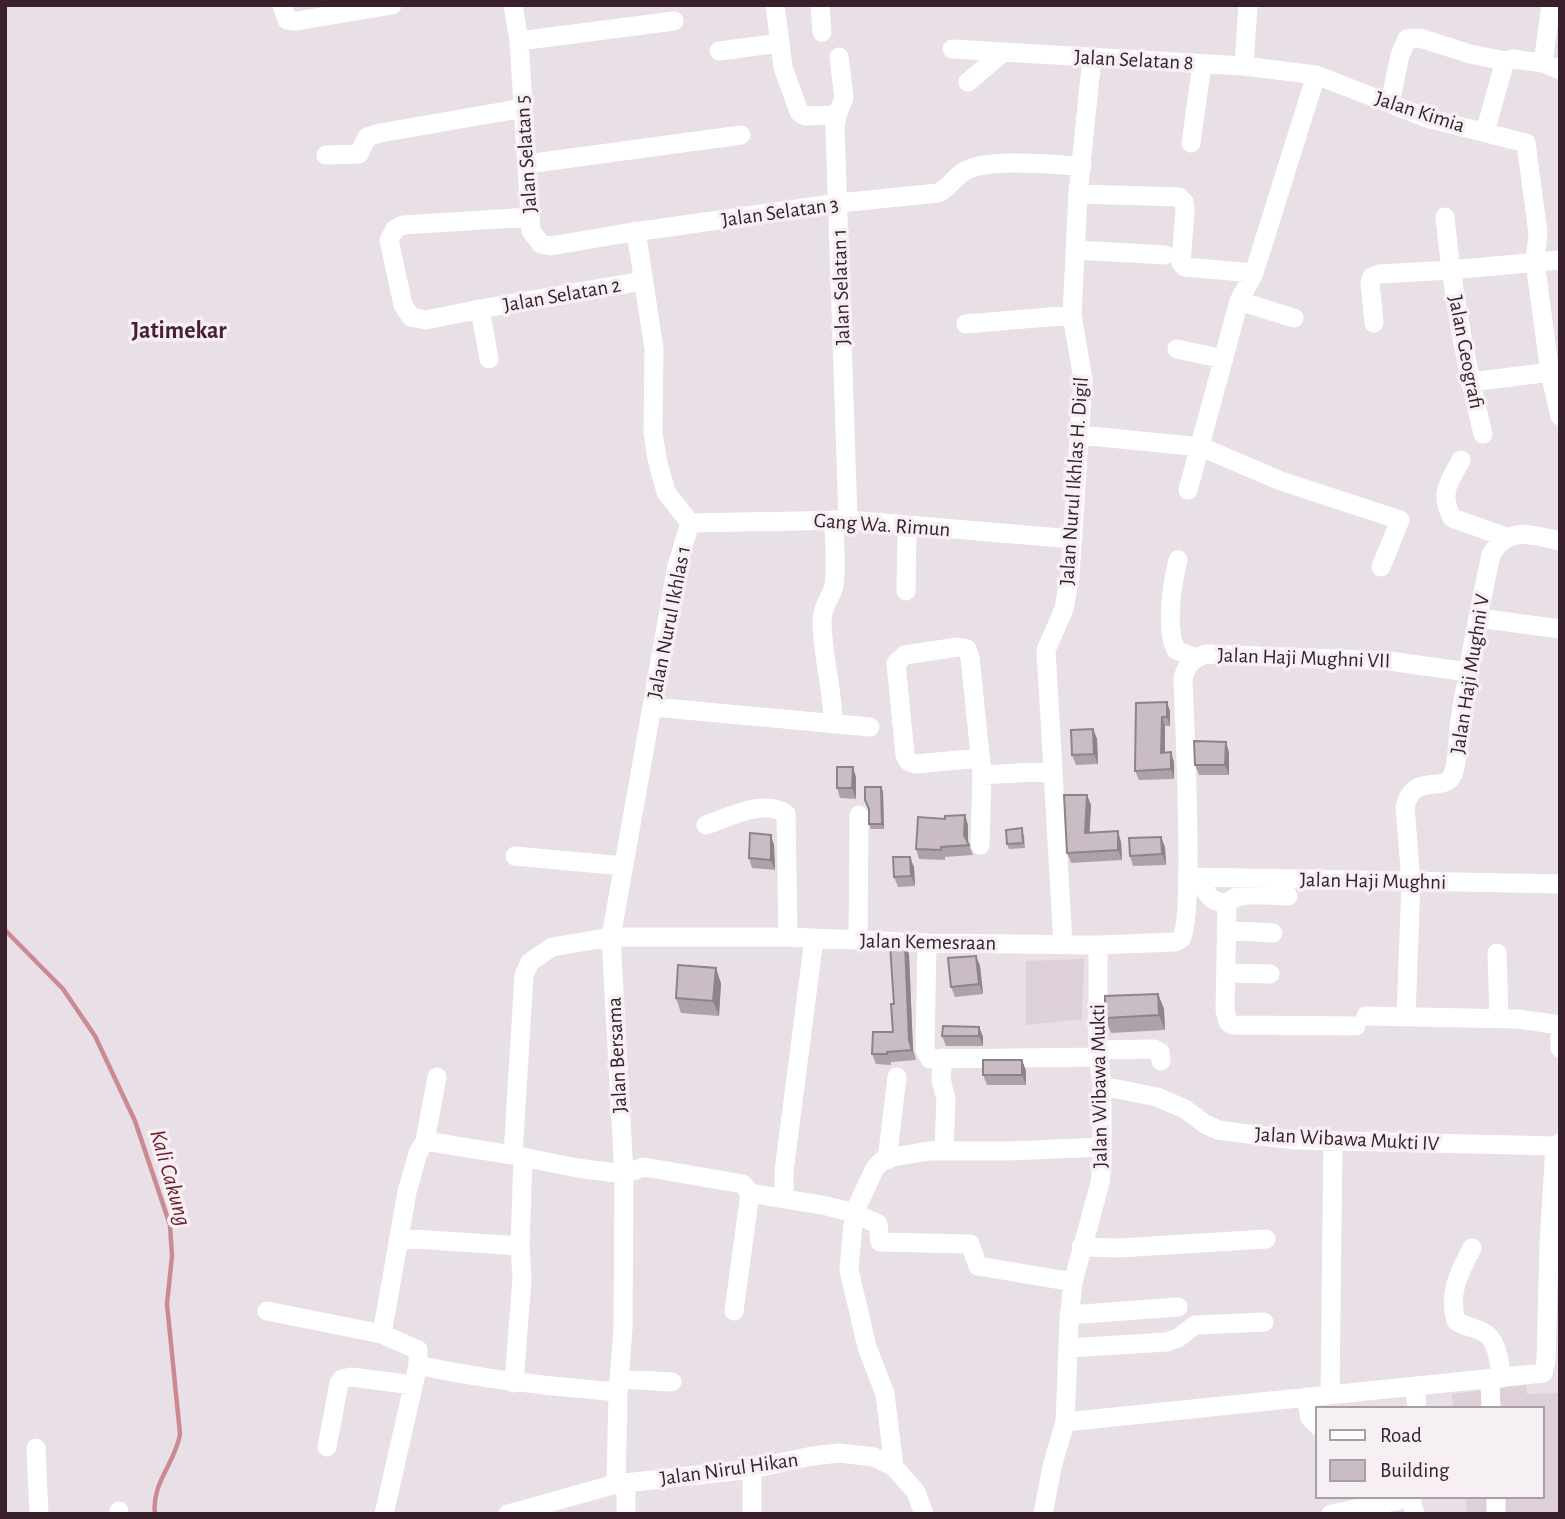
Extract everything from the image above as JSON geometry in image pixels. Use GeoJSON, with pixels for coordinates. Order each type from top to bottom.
{"type":"FeatureCollection","features":[{"type":"Feature","properties":{"kind":"street"},"geometry":{"type":"LineString","coordinates":[[282,5],[287,20],[297,21],[392,5]]}},
{"type":"Feature","properties":{"kind":"street","name":"Jalan Selatan 5"},"geometry":{"type":"LineString","coordinates":[[513,5],[519,41],[531,232],[541,244],[550,246],[636,231]]}},
{"type":"Feature","properties":{"kind":"street"},"geometry":{"type":"LineString","coordinates":[[775,5],[783,66],[799,112],[805,116],[836,115]]}},
{"type":"Feature","properties":{"kind":"street"},"geometry":{"type":"LineString","coordinates":[[820,5],[822,32]]}},
{"type":"Feature","properties":{"kind":"street"},"geometry":{"type":"LineString","coordinates":[[1244,66],[1248,5]]}},
{"type":"Feature","properties":{"kind":"street"},"geometry":{"type":"LineString","coordinates":[[1390,103],[1400,55],[1407,39],[1420,38],[1470,54],[1551,67],[1552,5]]}},
{"type":"Feature","properties":{"kind":"street"},"geometry":{"type":"LineString","coordinates":[[519,41],[674,21]]}},
{"type":"Feature","properties":{"kind":"street"},"geometry":{"type":"LineString","coordinates":[[719,51],[780,43]]}},
{"type":"Feature","properties":{"kind":"street","name":"Jalan Selatan 8"},"geometry":{"type":"LineString","coordinates":[[952,49],[1244,66],[1316,75]]}},
{"type":"Feature","properties":{"kind":"street"},"geometry":{"type":"LineString","coordinates":[[968,82],[1002,53]]}},
{"type":"Feature","properties":{"kind":"street","name":"Jalan Selatan 1"},"geometry":{"type":"LineString","coordinates":[[833,724],[833,699],[823,645],[822,623],[824,606],[834,583],[841,520],[836,115],[845,98],[839,57]]}},
{"type":"Feature","properties":{"kind":"street","name":"Jalan Nurul Ikhlas H. Digil"},"geometry":{"type":"LineString","coordinates":[[1063,944],[1046,650],[1067,597],[1073,539],[1083,379],[1072,315],[1078,194],[1092,57]]}},
{"type":"Feature","properties":{"kind":"street"},"geometry":{"type":"LineString","coordinates":[[1485,132],[1505,61]]}},
{"type":"Feature","properties":{"kind":"street"},"geometry":{"type":"LineString","coordinates":[[1191,143],[1202,64]]}},
{"type":"Feature","properties":{"kind":"street"},"geometry":{"type":"LineString","coordinates":[[1188,490],[1239,301],[1254,273],[1316,75]]}},
{"type":"Feature","properties":{"kind":"street","name":"Jalan Kimia"},"geometry":{"type":"LineString","coordinates":[[1316,75],[1427,118],[1525,143],[1538,233],[1535,262]]}},
{"type":"Feature","properties":{"kind":"street"},"geometry":{"type":"LineString","coordinates":[[326,155],[359,154],[367,137],[380,133],[523,108]]}},
{"type":"Feature","properties":{"kind":"street"},"geometry":{"type":"LineString","coordinates":[[527,164],[741,135]]}},
{"type":"Feature","properties":{"kind":"street","name":"Jalan Selatan 3"},"geometry":{"type":"LineString","coordinates":[[636,231],[839,203],[939,193],[946,190],[959,174],[982,165],[1082,166]]}},
{"type":"Feature","properties":{"kind":"street"},"geometry":{"type":"LineString","coordinates":[[1078,194],[1180,197],[1185,210],[1181,263],[1185,267],[1254,273]]}},
{"type":"Feature","properties":{"kind":"street","name":"Jalan Selatan 2"},"geometry":{"type":"LineString","coordinates":[[530,217],[403,225],[395,229],[389,240],[404,305],[411,317],[426,320],[643,281]]}},
{"type":"Feature","properties":{"kind":"street","name":"Jalan Geografi"},"geometry":{"type":"LineString","coordinates":[[1445,217],[1450,270],[1470,382],[1483,434]]}},
{"type":"Feature","properties":{"kind":"street","name":"Jalan Nurul Ikhlas 1"},"geometry":{"type":"LineString","coordinates":[[611,937],[677,566],[690,523],[666,492],[657,459],[653,432],[654,349],[636,231]]}},
{"type":"Feature","properties":{"kind":"street"},"geometry":{"type":"LineString","coordinates":[[1076,250],[1164,255]]}},
{"type":"Feature","properties":{"kind":"street"},"geometry":{"type":"LineString","coordinates":[[1374,323],[1370,283],[1372,277],[1379,274],[1560,260]]}},
{"type":"Feature","properties":{"kind":"street"},"geometry":{"type":"LineString","coordinates":[[1535,262],[1555,372],[1560,416]]}},
{"type":"Feature","properties":{"kind":"street"},"geometry":{"type":"LineString","coordinates":[[1239,301],[1294,318]]}},
{"type":"Feature","properties":{"kind":"street"},"geometry":{"type":"LineString","coordinates":[[480,309],[489,359]]}},
{"type":"Feature","properties":{"kind":"street"},"geometry":{"type":"LineString","coordinates":[[966,324],[1072,315]]}},
{"type":"Feature","properties":{"kind":"street"},"geometry":{"type":"LineString","coordinates":[[1177,349],[1224,359]]}},
{"type":"Feature","properties":{"kind":"street"},"geometry":{"type":"LineString","coordinates":[[1470,382],[1555,372]]}},
{"type":"Feature","properties":{"kind":"street"},"geometry":{"type":"LineString","coordinates":[[1080,435],[1200,447],[1282,481],[1400,520],[1381,567]]}},
{"type":"Feature","properties":{"kind":"street"},"geometry":{"type":"LineString","coordinates":[[1461,460],[1445,491],[1452,518],[1506,537],[1523,534],[1560,541]]}},
{"type":"Feature","properties":{"kind":"street","name":"Gang Wa. Rimun"},"geometry":{"type":"LineString","coordinates":[[690,523],[841,520],[1073,539]]}},
{"type":"Feature","properties":{"kind":"street"},"geometry":{"type":"LineString","coordinates":[[906,591],[908,525]]}},
{"type":"Feature","properties":{"kind":"street","name":"Jalan Haji Mughni V"},"geometry":{"type":"LineString","coordinates":[[1411,881],[1405,807],[1408,795],[1415,788],[1445,782],[1453,775],[1468,672],[1490,555],[1506,537]]}},
{"type":"Feature","properties":{"kind":"street"},"geometry":{"type":"LineString","coordinates":[[1178,560],[1174,576],[1170,632],[1176,650],[1196,658]]}},
{"type":"Feature","properties":{"kind":"street"},"geometry":{"type":"LineString","coordinates":[[1478,618],[1560,629]]}},
{"type":"Feature","properties":{"kind":"street"},"geometry":{"type":"LineString","coordinates":[[980,845],[981,766],[967,649],[958,647],[905,655],[899,659],[896,663],[905,755],[908,761],[915,764],[981,766],[1053,771]]}},
{"type":"Feature","properties":{"kind":"street","name":"Jalan Haji Mughni VII"},"geometry":{"type":"LineString","coordinates":[[1194,878],[1183,678],[1187,665],[1196,658],[1206,654],[1389,661],[1468,672]]}},
{"type":"Feature","properties":{"kind":"street"},"geometry":{"type":"LineString","coordinates":[[653,707],[870,727]]}},
{"type":"Feature","properties":{"kind":"street"},"geometry":{"type":"LineString","coordinates":[[706,825],[744,811],[758,809],[777,810],[786,814],[788,937]]}},
{"type":"Feature","properties":{"kind":"street"},"geometry":{"type":"LineString","coordinates":[[858,941],[859,815]]}},
{"type":"Feature","properties":{"kind":"street"},"geometry":{"type":"LineString","coordinates":[[515,856],[624,866]]}},
{"type":"Feature","properties":{"kind":"street"},"geometry":{"type":"LineString","coordinates":[[1194,878],[1210,899],[1217,903],[1227,903]]}},
{"type":"Feature","properties":{"kind":"street","name":"Jalan Haji Mughni"},"geometry":{"type":"LineString","coordinates":[[1194,878],[1560,884]]}},
{"type":"Feature","properties":{"kind":"street","name":"Jalan Kemesraan"},"geometry":{"type":"LineString","coordinates":[[514,1383],[522,1279],[518,1156],[519,1025],[524,975],[530,962],[552,947],[611,937],[788,937],[927,943],[1168,944],[1181,939],[1186,927],[1194,878]]}},
{"type":"Feature","properties":{"kind":"street"},"geometry":{"type":"LineString","coordinates":[[1406,1016],[1411,881]]}},
{"type":"Feature","properties":{"kind":"street"},"geometry":{"type":"LineString","coordinates":[[1288,895],[1241,896],[1232,898],[1227,903],[1227,1023],[1361,1021],[1406,1016],[1499,1019],[1560,1025]]}},
{"type":"Feature","properties":{"kind":"street"},"geometry":{"type":"LineString","coordinates":[[1226,930],[1273,933]]}},
{"type":"Feature","properties":{"kind":"street","name":"Jalan Bersama"},"geometry":{"type":"LineString","coordinates":[[611,937],[624,1174],[623,1328],[618,1385],[621,1484],[626,1514]]}},
{"type":"Feature","properties":{"kind":"street"},"geometry":{"type":"LineString","coordinates":[[784,1199],[785,1171],[814,939]]}},
{"type":"Feature","properties":{"kind":"street"},"geometry":{"type":"LineString","coordinates":[[927,943],[926,1055],[936,1058],[1098,1054],[1154,1049],[1160,1052],[1161,1061]]}},
{"type":"Feature","properties":{"kind":"street","name":"Jalan Wibawa Mukti"},"geometry":{"type":"LineString","coordinates":[[1044,1514],[1052,1467],[1065,1422],[1069,1315],[1073,1282],[1100,1183],[1102,1086],[1098,1054],[1098,945]]}},
{"type":"Feature","properties":{"kind":"street"},"geometry":{"type":"LineString","coordinates":[[1497,953],[1499,1019]]}},
{"type":"Feature","properties":{"kind":"street"},"geometry":{"type":"LineString","coordinates":[[1226,973],[1270,974]]}},
{"type":"Feature","properties":{"kind":"street"},"geometry":{"type":"LineString","coordinates":[[1560,1036],[1560,1048]]}},
{"type":"Feature","properties":{"kind":"street"},"geometry":{"type":"LineString","coordinates":[[936,1058],[946,1099],[944,1150]]}},
{"type":"Feature","properties":{"kind":"street"},"geometry":{"type":"LineString","coordinates":[[382,1334],[407,1192],[418,1153],[425,1141],[437,1077]]}},
{"type":"Feature","properties":{"kind":"street"},"geometry":{"type":"LineString","coordinates":[[887,1160],[897,1077]]}},
{"type":"Feature","properties":{"kind":"street","name":"Jalan Wibawa Mukti IV"},"geometry":{"type":"LineString","coordinates":[[1102,1086],[1157,1097],[1185,1109],[1205,1124],[1219,1130],[1294,1140],[1558,1144]]}},
{"type":"Feature","properties":{"kind":"street"},"geometry":{"type":"LineString","coordinates":[[425,1141],[577,1168],[624,1174],[644,1167],[743,1184],[750,1193],[854,1213],[878,1224],[880,1242],[970,1244],[978,1266],[1073,1282]]}},
{"type":"Feature","properties":{"kind":"street"},"geometry":{"type":"LineString","coordinates":[[1330,1395],[1332,1141]]}},
{"type":"Feature","properties":{"kind":"street"},"geometry":{"type":"LineString","coordinates":[[1065,1422],[1544,1373],[1553,1341],[1558,1144]]}},
{"type":"Feature","properties":{"kind":"street"},"geometry":{"type":"LineString","coordinates":[[924,1514],[916,1492],[894,1467],[885,1394],[867,1347],[849,1270],[854,1213],[875,1168],[887,1160],[908,1153],[1102,1147]]}},
{"type":"Feature","properties":{"kind":"street"},"geometry":{"type":"LineString","coordinates":[[734,1311],[750,1193]]}},
{"type":"Feature","properties":{"kind":"street"},"geometry":{"type":"LineString","coordinates":[[399,1238],[520,1246]]}},
{"type":"Feature","properties":{"kind":"street"},"geometry":{"type":"LineString","coordinates":[[1082,1247],[1119,1248],[1266,1239]]}},
{"type":"Feature","properties":{"kind":"street"},"geometry":{"type":"LineString","coordinates":[[1472,1248],[1456,1279],[1453,1291],[1454,1314],[1456,1321],[1486,1332],[1496,1349],[1496,1379],[1491,1407]]}},
{"type":"Feature","properties":{"kind":"street"},"geometry":{"type":"LineString","coordinates":[[1069,1315],[1178,1307]]}},
{"type":"Feature","properties":{"kind":"street"},"geometry":{"type":"LineString","coordinates":[[267,1311],[382,1334],[418,1350],[418,1364],[384,1514]]}},
{"type":"Feature","properties":{"kind":"street"},"geometry":{"type":"LineString","coordinates":[[1069,1348],[1167,1342],[1178,1338],[1195,1325],[1264,1322]]}},
{"type":"Feature","properties":{"kind":"street"},"geometry":{"type":"LineString","coordinates":[[418,1364],[467,1376],[514,1383],[618,1385],[672,1382]]}},
{"type":"Feature","properties":{"kind":"street"},"geometry":{"type":"LineString","coordinates":[[327,1447],[342,1379],[351,1377],[413,1385]]}},
{"type":"Feature","properties":{"kind":"street"},"geometry":{"type":"LineString","coordinates":[[1415,1386],[1417,1407]]}},
{"type":"Feature","properties":{"kind":"street"},"geometry":{"type":"LineString","coordinates":[[1306,1397],[1310,1418],[1316,1424]]}},
{"type":"Feature","properties":{"kind":"street"},"geometry":{"type":"LineString","coordinates":[[36,1448],[39,1514]]}},
{"type":"Feature","properties":{"kind":"street","name":"Jalan Nirul Hikan"},"geometry":{"type":"LineString","coordinates":[[508,1514],[621,1484],[752,1469],[812,1456],[839,1453],[874,1457],[894,1467]]}},
{"type":"Feature","properties":{"kind":"street"},"geometry":{"type":"LineString","coordinates":[[752,1469],[752,1514]]}},
{"type":"Feature","properties":{"kind":"street"},"geometry":{"type":"LineString","coordinates":[[1331,1514],[1406,1498]]}},
{"type":"Feature","properties":{"kind":"shaded area"},"geometry":{"type":"Polygon","coordinates":[[[1084,959],[1082,1019],[1026,1025],[1026,961],[1084,959]]]}},
{"type":"Feature","properties":{"kind":"shaded area"},"geometry":{"type":"Polygon","coordinates":[[[1526,1385],[1527,1394],[1560,1393],[1560,1514],[1467,1514],[1465,1498],[1544,1498],[1544,1407],[1454,1407],[1452,1394],[1526,1385]]]}},
{"type":"Feature","properties":{"kind":"building"},"geometry":{"type":"Polygon","coordinates":[[[1167,702],[1167,717],[1162,717],[1161,753],[1171,752],[1171,769],[1135,771],[1136,703],[1167,702]]]}},
{"type":"Feature","properties":{"kind":"building"},"geometry":{"type":"Polygon","coordinates":[[[1093,729],[1094,754],[1072,755],[1071,730],[1093,729]]]}},
{"type":"Feature","properties":{"kind":"building"},"geometry":{"type":"Polygon","coordinates":[[[1194,741],[1226,742],[1225,765],[1195,765],[1194,741]]]}},
{"type":"Feature","properties":{"kind":"building"},"geometry":{"type":"Polygon","coordinates":[[[837,767],[853,767],[852,788],[837,788],[837,767]]]}},
{"type":"Feature","properties":{"kind":"building"},"geometry":{"type":"Polygon","coordinates":[[[865,787],[881,787],[882,824],[869,824],[865,787]]]}},
{"type":"Feature","properties":{"kind":"building"},"geometry":{"type":"Polygon","coordinates":[[[1064,795],[1087,795],[1085,833],[1118,831],[1118,850],[1067,853],[1064,795]]]}},
{"type":"Feature","properties":{"kind":"building"},"geometry":{"type":"Polygon","coordinates":[[[965,815],[964,835],[969,845],[941,847],[941,850],[916,849],[918,817],[945,819],[945,816],[965,815]]]}},
{"type":"Feature","properties":{"kind":"building"},"geometry":{"type":"Polygon","coordinates":[[[1022,828],[1023,843],[1007,844],[1006,830],[1022,828]]]}},
{"type":"Feature","properties":{"kind":"building"},"geometry":{"type":"Polygon","coordinates":[[[750,833],[771,835],[771,860],[749,858],[750,833]]]}},
{"type":"Feature","properties":{"kind":"building"},"geometry":{"type":"Polygon","coordinates":[[[1161,837],[1162,854],[1130,856],[1129,838],[1161,837]]]}},
{"type":"Feature","properties":{"kind":"building"},"geometry":{"type":"Polygon","coordinates":[[[893,857],[910,857],[911,876],[894,877],[893,857]]]}},
{"type":"Feature","properties":{"kind":"building"},"geometry":{"type":"Polygon","coordinates":[[[905,944],[909,1040],[912,1050],[872,1054],[873,1032],[893,1032],[890,945],[905,944]]]}},
{"type":"Feature","properties":{"kind":"building"},"geometry":{"type":"Polygon","coordinates":[[[976,956],[979,984],[951,987],[948,958],[976,956]]]}},
{"type":"Feature","properties":{"kind":"building"},"geometry":{"type":"Polygon","coordinates":[[[678,965],[716,968],[713,1001],[676,998],[678,965]]]}},
{"type":"Feature","properties":{"kind":"building"},"geometry":{"type":"Polygon","coordinates":[[[1158,994],[1159,1015],[1105,1018],[1105,996],[1158,994]]]}},
{"type":"Feature","properties":{"kind":"building"},"geometry":{"type":"Polygon","coordinates":[[[943,1026],[979,1027],[979,1036],[942,1036],[943,1026]]]}},
{"type":"Feature","properties":{"kind":"building"},"geometry":{"type":"Polygon","coordinates":[[[983,1060],[1022,1060],[1022,1075],[983,1075],[983,1060]]]}},
{"type":"Feature","properties":{"kind":"waterway","name":"Kali Cakung"},"geometry":{"type":"LineString","coordinates":[[5,930],[63,989],[95,1036],[135,1121],[170,1225],[172,1256],[167,1304],[180,1434],[174,1454],[160,1482],[155,1514]]}},
{"type":"Feature","properties":{"kind":"district","name":"Jatimekar"},"geometry":{"type":"Point","coordinates":[179,331]}}]}
